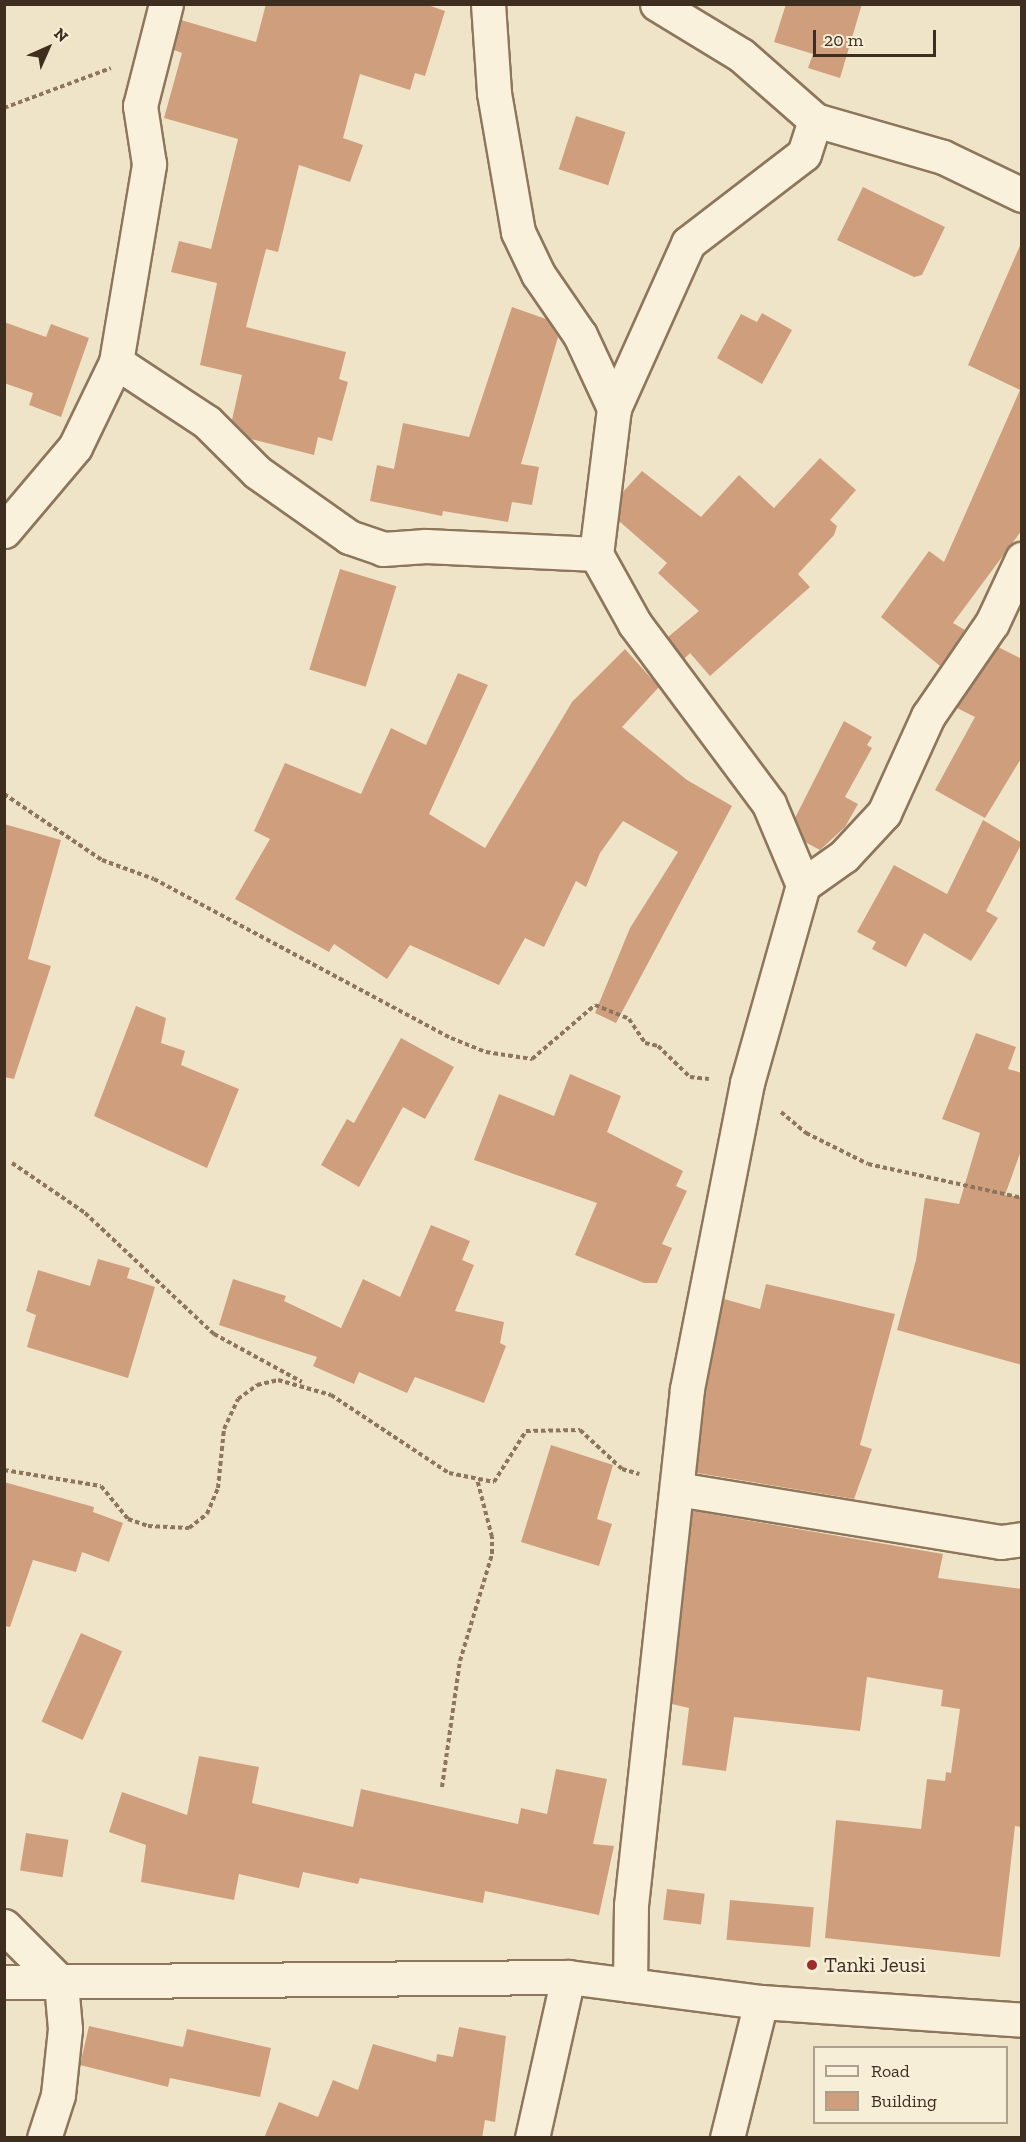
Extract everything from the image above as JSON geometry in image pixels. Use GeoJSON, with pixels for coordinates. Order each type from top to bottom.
{"type":"FeatureCollection","features":[{"type":"Feature","properties":{"kind":"street"},"geometry":{"type":"LineString","coordinates":[[488,4],[494,93],[518,232],[538,274],[580,335],[614,408]]}},
{"type":"Feature","properties":{"kind":"street"},"geometry":{"type":"LineString","coordinates":[[657,4],[741,55],[815,120],[943,157],[1022,195]]}},
{"type":"Feature","properties":{"kind":"street"},"geometry":{"type":"LineString","coordinates":[[4,531],[75,447],[116,362],[149,164],[140,106],[162,19]]}},
{"type":"Feature","properties":{"kind":"street"},"geometry":{"type":"LineString","coordinates":[[630,1984],[631,1905],[689,1378],[747,1083],[803,885],[769,804],[635,624],[596,554],[614,408],[688,243],[804,154],[815,120]]}},
{"type":"Feature","properties":{"kind":"street"},"geometry":{"type":"LineString","coordinates":[[116,362],[207,422],[257,472],[349,537],[383,549],[426,546],[596,554]]}},
{"type":"Feature","properties":{"kind":"street"},"geometry":{"type":"LineString","coordinates":[[803,885],[844,856],[884,813],[928,716],[992,624],[1022,559]]}},
{"type":"Feature","properties":{"kind":"street"},"geometry":{"type":"LineString","coordinates":[[677,1489],[1001,1542],[1022,1539]]}},
{"type":"Feature","properties":{"kind":"street"},"geometry":{"type":"LineString","coordinates":[[4,1926],[60,1983],[65,2029],[58,2095],[44,2138]]}},
{"type":"Feature","properties":{"kind":"street"},"geometry":{"type":"LineString","coordinates":[[532,2138],[568,1977]]}},
{"type":"Feature","properties":{"kind":"street"},"geometry":{"type":"LineString","coordinates":[[4,1982],[568,1977],[761,2002],[1022,2020]]}},
{"type":"Feature","properties":{"kind":"street"},"geometry":{"type":"LineString","coordinates":[[727,2138],[761,2002]]}},
{"type":"Feature","properties":{"kind":"path"},"geometry":{"type":"LineString","coordinates":[[4,108],[131,60],[162,19]]}},
{"type":"Feature","properties":{"kind":"path"},"geometry":{"type":"LineString","coordinates":[[4,794],[102,860],[154,879],[324,968],[417,1024],[459,1042],[486,1052],[532,1059],[595,1005],[629,1019],[645,1043],[658,1046],[690,1077],[747,1083],[806,1133],[868,1164],[1022,1198]]}},
{"type":"Feature","properties":{"kind":"path"},"geometry":{"type":"LineString","coordinates":[[12,1163],[85,1213],[214,1334],[356,1410],[449,1473],[494,1482],[526,1431],[580,1430],[622,1469],[661,1478],[677,1489]]}},
{"type":"Feature","properties":{"kind":"path"},"geometry":{"type":"LineString","coordinates":[[4,1470],[101,1486],[128,1519],[148,1526],[189,1528],[207,1514],[218,1488],[224,1429],[238,1400],[257,1385],[278,1380],[305,1384]]}},
{"type":"Feature","properties":{"kind":"path"},"geometry":{"type":"LineString","coordinates":[[442,1787],[460,1661],[492,1554],[492,1537],[477,1479]]}},
{"type":"Feature","properties":{"kind":"building"},"geometry":{"type":"Polygon","coordinates":[[[266,4],[425,4],[445,11],[425,76],[415,73],[410,90],[360,74],[343,138],[363,145],[350,182],[299,165],[278,252],[266,249],[246,327],[346,352],[339,379],[348,382],[332,441],[318,437],[314,455],[251,439],[232,420],[242,375],[200,365],[217,283],[171,272],[179,241],[211,249],[238,139],[164,118],[182,53],[174,50],[181,20],[256,42],[266,4]]]}},
{"type":"Feature","properties":{"kind":"building"},"geometry":{"type":"Polygon","coordinates":[[[786,4],[862,4],[840,78],[808,68],[813,54],[774,42],[786,4]]]}},
{"type":"Feature","properties":{"kind":"building"},"geometry":{"type":"Polygon","coordinates":[[[576,116],[625,132],[608,185],[559,169],[576,116]]]}},
{"type":"Feature","properties":{"kind":"building"},"geometry":{"type":"Polygon","coordinates":[[[863,187],[945,227],[922,275],[914,277],[837,240],[863,187]]]}},
{"type":"Feature","properties":{"kind":"building"},"geometry":{"type":"Polygon","coordinates":[[[1022,241],[1022,530],[953,623],[965,630],[940,666],[881,617],[929,551],[944,562],[1020,390],[968,365],[1022,241]]]}},
{"type":"Feature","properties":{"kind":"building"},"geometry":{"type":"Polygon","coordinates":[[[512,307],[546,319],[558,337],[521,464],[539,467],[532,505],[512,502],[508,522],[443,511],[442,516],[370,501],[377,465],[394,469],[403,423],[469,437],[512,307]]]}},
{"type":"Feature","properties":{"kind":"building"},"geometry":{"type":"Polygon","coordinates":[[[762,313],[792,330],[762,384],[717,358],[741,314],[757,322],[762,313]]]}},
{"type":"Feature","properties":{"kind":"building"},"geometry":{"type":"Polygon","coordinates":[[[4,322],[46,337],[51,324],[89,338],[61,417],[29,405],[33,393],[4,383],[4,322]]]}},
{"type":"Feature","properties":{"kind":"building"},"geometry":{"type":"Polygon","coordinates":[[[820,458],[856,490],[830,520],[837,526],[834,535],[798,574],[810,587],[710,676],[690,653],[684,659],[668,637],[699,611],[658,573],[667,563],[619,521],[622,493],[642,471],[701,517],[739,475],[774,508],[820,458]]]}},
{"type":"Feature","properties":{"kind":"building"},"geometry":{"type":"Polygon","coordinates":[[[340,569],[396,586],[366,687],[309,669],[340,569]]]}},
{"type":"Feature","properties":{"kind":"building"},"geometry":{"type":"Polygon","coordinates":[[[998,647],[1022,659],[1022,757],[985,818],[935,790],[975,717],[957,708],[998,647]]]}},
{"type":"Feature","properties":{"kind":"building"},"geometry":{"type":"Polygon","coordinates":[[[625,649],[659,687],[622,727],[687,780],[732,806],[616,1023],[595,1013],[630,928],[678,852],[623,821],[600,853],[586,887],[576,881],[544,947],[525,938],[499,985],[410,945],[387,979],[334,944],[329,952],[235,899],[270,839],[254,831],[285,763],[361,794],[391,728],[426,745],[458,673],[488,685],[429,814],[485,848],[572,702],[625,649]]]}},
{"type":"Feature","properties":{"kind":"building"},"geometry":{"type":"Polygon","coordinates":[[[844,721],[872,737],[867,745],[872,748],[845,797],[858,804],[845,827],[820,850],[805,842],[795,818],[844,721]]]}},
{"type":"Feature","properties":{"kind":"building"},"geometry":{"type":"Polygon","coordinates":[[[983,820],[1022,843],[986,911],[998,918],[971,961],[924,933],[906,967],[872,949],[876,942],[857,932],[894,865],[947,894],[983,820]]]}},
{"type":"Feature","properties":{"kind":"building"},"geometry":{"type":"Polygon","coordinates":[[[4,824],[61,840],[28,959],[51,966],[14,1079],[4,1077],[4,824]]]}},
{"type":"Feature","properties":{"kind":"building"},"geometry":{"type":"Polygon","coordinates":[[[136,1006],[166,1018],[161,1043],[185,1051],[181,1065],[239,1089],[207,1168],[94,1116],[136,1006]]]}},
{"type":"Feature","properties":{"kind":"building"},"geometry":{"type":"Polygon","coordinates":[[[976,1033],[1016,1047],[1008,1069],[1022,1073],[1022,1148],[1005,1195],[1022,1197],[1022,1365],[897,1330],[916,1260],[925,1198],[959,1204],[980,1133],[942,1119],[976,1033]]]}},
{"type":"Feature","properties":{"kind":"building"},"geometry":{"type":"Polygon","coordinates":[[[401,1038],[454,1067],[425,1119],[403,1107],[359,1187],[321,1165],[347,1119],[354,1123],[401,1038]]]}},
{"type":"Feature","properties":{"kind":"building"},"geometry":{"type":"Polygon","coordinates":[[[570,1074],[621,1096],[607,1132],[683,1171],[676,1186],[687,1191],[662,1244],[672,1248],[657,1283],[644,1283],[575,1255],[597,1203],[474,1160],[499,1094],[554,1116],[570,1074]]]}},
{"type":"Feature","properties":{"kind":"building"},"geometry":{"type":"Polygon","coordinates":[[[431,1225],[470,1241],[462,1260],[474,1265],[455,1311],[504,1322],[500,1343],[506,1346],[484,1403],[415,1377],[407,1393],[359,1372],[354,1384],[313,1366],[317,1357],[219,1325],[233,1279],[286,1296],[284,1301],[341,1328],[363,1279],[400,1297],[431,1225]]]}},
{"type":"Feature","properties":{"kind":"building"},"geometry":{"type":"Polygon","coordinates":[[[98,1259],[130,1268],[127,1278],[155,1287],[128,1378],[27,1347],[36,1315],[26,1311],[38,1270],[90,1286],[98,1259]]]}},
{"type":"Feature","properties":{"kind":"building"},"geometry":{"type":"Polygon","coordinates":[[[766,1284],[895,1314],[860,1445],[872,1449],[854,1499],[697,1473],[706,1392],[724,1299],[760,1309],[766,1284]]]}},
{"type":"Feature","properties":{"kind":"building"},"geometry":{"type":"Polygon","coordinates":[[[551,1445],[613,1465],[597,1519],[612,1524],[599,1566],[521,1542],[551,1445]]]}},
{"type":"Feature","properties":{"kind":"building"},"geometry":{"type":"Polygon","coordinates":[[[4,1482],[94,1507],[93,1512],[123,1523],[109,1562],[82,1552],[76,1572],[33,1560],[10,1627],[4,1626],[4,1482]]]}},
{"type":"Feature","properties":{"kind":"building"},"geometry":{"type":"Polygon","coordinates":[[[693,1511],[943,1554],[938,1578],[1022,1589],[1022,1827],[1015,1826],[1000,1957],[825,1938],[836,1820],[921,1829],[927,1779],[945,1781],[946,1772],[951,1773],[960,1709],[941,1706],[943,1690],[867,1677],[860,1731],[734,1717],[726,1771],[682,1765],[689,1708],[672,1704],[693,1511]]]}},
{"type":"Feature","properties":{"kind":"building"},"geometry":{"type":"Polygon","coordinates":[[[81,1633],[122,1651],[83,1740],[42,1722],[81,1633]]]}},
{"type":"Feature","properties":{"kind":"building"},"geometry":{"type":"Polygon","coordinates":[[[199,1756],[259,1767],[252,1803],[353,1827],[361,1789],[518,1824],[521,1808],[547,1814],[556,1769],[607,1779],[593,1844],[614,1846],[599,1915],[485,1891],[483,1903],[360,1878],[358,1884],[303,1872],[299,1888],[239,1874],[234,1900],[141,1882],[146,1845],[109,1832],[122,1792],[187,1815],[199,1756]]]}},
{"type":"Feature","properties":{"kind":"building"},"geometry":{"type":"Polygon","coordinates":[[[26,1833],[68,1840],[63,1877],[20,1871],[26,1833]]]}},
{"type":"Feature","properties":{"kind":"building"},"geometry":{"type":"Polygon","coordinates":[[[667,1889],[705,1894],[701,1924],[663,1920],[667,1889]]]}},
{"type":"Feature","properties":{"kind":"building"},"geometry":{"type":"Polygon","coordinates":[[[730,1900],[814,1907],[810,1947],[727,1940],[730,1900]]]}},
{"type":"Feature","properties":{"kind":"building"},"geometry":{"type":"Polygon","coordinates":[[[89,2026],[183,2047],[187,2029],[271,2048],[260,2097],[170,2078],[168,2087],[80,2065],[89,2026]]]}},
{"type":"Feature","properties":{"kind":"building"},"geometry":{"type":"Polygon","coordinates":[[[459,2027],[506,2036],[495,2122],[485,2120],[482,2138],[264,2138],[279,2102],[318,2117],[333,2080],[358,2090],[373,2044],[436,2062],[437,2054],[453,2057],[459,2027]]]}},
{"type":"Feature","properties":{"kind":"place","name":"Tanki Jeusi"},"geometry":{"type":"Point","coordinates":[812,1965]}}]}
